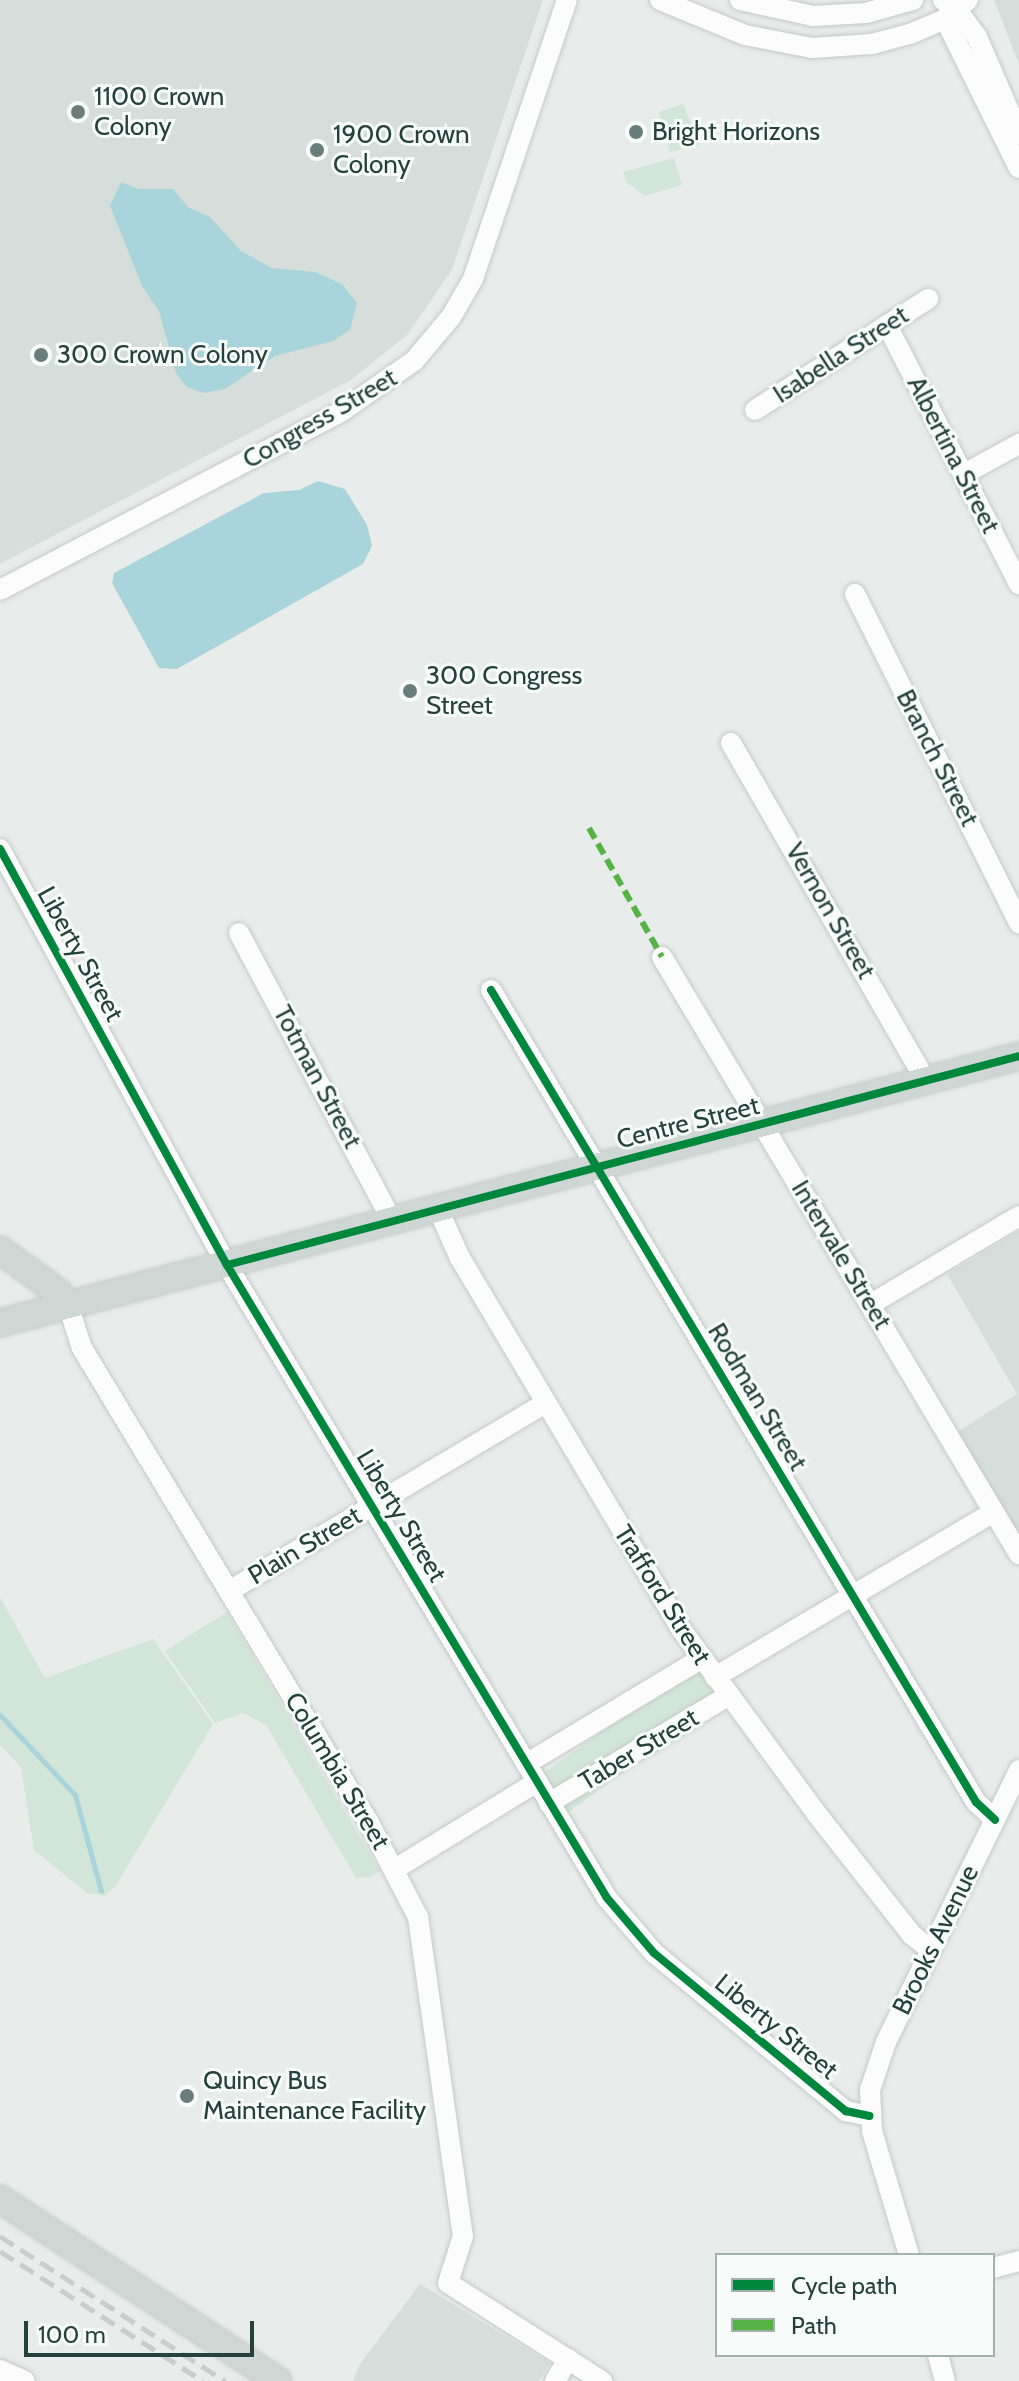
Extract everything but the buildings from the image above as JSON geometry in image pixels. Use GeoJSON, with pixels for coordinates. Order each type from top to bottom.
{"type":"FeatureCollection","features":[{"type":"Feature","properties":{"kind":"main road","name":"Centre Street"},"geometry":{"type":"LineString","coordinates":[[0,1323],[1019,1056]]}},
{"type":"Feature","properties":{"kind":"main road"},"geometry":{"type":"LineString","coordinates":[[0,1250],[58,1292],[68,1305]]}},
{"type":"Feature","properties":{"kind":"main road"},"geometry":{"type":"LineString","coordinates":[[5,2205],[278,2381]]}},
{"type":"Feature","properties":{"kind":"street","name":"Congress Street"},"geometry":{"type":"LineString","coordinates":[[0,590],[342,411],[414,361],[451,317],[473,279],[567,0]]}},
{"type":"Feature","properties":{"kind":"street"},"geometry":{"type":"LineString","coordinates":[[660,0],[745,35],[799,47],[872,44],[953,7]]}},
{"type":"Feature","properties":{"kind":"street"},"geometry":{"type":"LineString","coordinates":[[740,0],[790,14],[826,16],[877,11],[913,0]]}},
{"type":"Feature","properties":{"kind":"street"},"geometry":{"type":"LineString","coordinates":[[953,7],[977,37],[1019,134]]}},
{"type":"Feature","properties":{"kind":"street"},"geometry":{"type":"LineString","coordinates":[[953,7],[1019,168]]}},
{"type":"Feature","properties":{"kind":"street","name":"Isabella Street"},"geometry":{"type":"LineString","coordinates":[[755,410],[928,299]]}},
{"type":"Feature","properties":{"kind":"street","name":"Albertina Street"},"geometry":{"type":"LineString","coordinates":[[887,325],[1019,584]]}},
{"type":"Feature","properties":{"kind":"street"},"geometry":{"type":"LineString","coordinates":[[964,474],[1019,444]]}},
{"type":"Feature","properties":{"kind":"street","name":"Branch Street"},"geometry":{"type":"LineString","coordinates":[[855,594],[1019,923]]}},
{"type":"Feature","properties":{"kind":"street","name":"Vernon Street"},"geometry":{"type":"LineString","coordinates":[[731,743],[926,1081]]}},
{"type":"Feature","properties":{"kind":"street","name":"Liberty Street"},"geometry":{"type":"LineString","coordinates":[[0,849],[227,1265],[607,1898],[644,1944],[845,2110],[869,2116]]}},
{"type":"Feature","properties":{"kind":"street","name":"Totman Street"},"geometry":{"type":"LineString","coordinates":[[239,933],[392,1221]]}},
{"type":"Feature","properties":{"kind":"street","name":"Intervale Street"},"geometry":{"type":"LineString","coordinates":[[662,957],[1019,1554]]}},
{"type":"Feature","properties":{"kind":"street","name":"Rodman Street"},"geometry":{"type":"LineString","coordinates":[[491,990],[976,1802],[995,1820]]}},
{"type":"Feature","properties":{"kind":"street","name":"Trafford Street"},"geometry":{"type":"LineString","coordinates":[[438,1209],[460,1258],[701,1659],[906,1927],[931,1950]]}},
{"type":"Feature","properties":{"kind":"street"},"geometry":{"type":"LineString","coordinates":[[871,1304],[1019,1216]]}},
{"type":"Feature","properties":{"kind":"street","name":"Columbia Street"},"geometry":{"type":"LineString","coordinates":[[68,1305],[82,1348],[395,1869],[420,1927],[462,2226],[460,2255],[448,2283],[568,2359]]}},
{"type":"Feature","properties":{"kind":"street","name":"Plain Street"},"geometry":{"type":"LineString","coordinates":[[229,1591],[545,1403]]}},
{"type":"Feature","properties":{"kind":"street","name":"Taber Street"},"geometry":{"type":"LineString","coordinates":[[715,1677],[994,1512]]}},
{"type":"Feature","properties":{"kind":"street","name":"Taber Street"},"geometry":{"type":"LineString","coordinates":[[395,1869],[701,1659]]}},
{"type":"Feature","properties":{"kind":"street","name":"Taber Street"},"geometry":{"type":"LineString","coordinates":[[549,1803],[728,1696]]}},
{"type":"Feature","properties":{"kind":"street","name":"Brooks Avenue"},"geometry":{"type":"LineString","coordinates":[[869,2116],[870,2090],[881,2054],[1019,1770]]}},
{"type":"Feature","properties":{"kind":"street"},"geometry":{"type":"LineString","coordinates":[[869,2116],[908,2253]]}},
{"type":"Feature","properties":{"kind":"street"},"geometry":{"type":"LineString","coordinates":[[995,2267],[1019,2261]]}},
{"type":"Feature","properties":{"kind":"street"},"geometry":{"type":"LineString","coordinates":[[939,2357],[945,2381]]}},
{"type":"Feature","properties":{"kind":"street"},"geometry":{"type":"LineString","coordinates":[[555,2381],[568,2359],[602,2381]]}},
{"type":"Feature","properties":{"kind":"street"},"geometry":{"type":"LineString","coordinates":[[0,2370],[25,2381]]}},
{"type":"Feature","properties":{"kind":"shaded area"},"geometry":{"type":"Polygon","coordinates":[[[0,0],[543,0],[452,270],[407,335],[351,380],[0,564],[0,0]]]}},
{"type":"Feature","properties":{"kind":"shaded area"},"geometry":{"type":"Polygon","coordinates":[[[994,0],[1019,0],[1019,64],[994,0]]]}},
{"type":"Feature","properties":{"kind":"shaded area"},"geometry":{"type":"Polygon","coordinates":[[[1019,1231],[1019,1537],[957,1432],[1017,1394],[947,1274],[1019,1231]]]}},
{"type":"Feature","properties":{"kind":"shaded area"},"geometry":{"type":"Polygon","coordinates":[[[420,2284],[550,2363],[539,2381],[353,2381],[360,2364],[420,2284]]]}},
{"type":"Feature","properties":{"kind":"green space"},"geometry":{"type":"Polygon","coordinates":[[[683,104],[700,145],[670,152],[659,112],[683,104]]]}},
{"type":"Feature","properties":{"kind":"green space"},"geometry":{"type":"Polygon","coordinates":[[[674,158],[682,185],[645,196],[626,182],[623,172],[674,158]]]}},
{"type":"Feature","properties":{"kind":"green space"},"geometry":{"type":"Polygon","coordinates":[[[0,1597],[45,1678],[153,1639],[213,1724],[115,1887],[104,1896],[87,1893],[34,1850],[21,1767],[0,1745],[0,1597]]]}},
{"type":"Feature","properties":{"kind":"green space"},"geometry":{"type":"Polygon","coordinates":[[[227,1612],[380,1871],[370,1877],[356,1878],[266,1725],[243,1713],[215,1723],[165,1651],[227,1612]]]}},
{"type":"Feature","properties":{"kind":"green space"},"geometry":{"type":"Polygon","coordinates":[[[701,1659],[728,1696],[563,1816],[536,1779],[701,1659]]]}},
{"type":"Feature","properties":{"kind":"water"},"geometry":{"type":"Polygon","coordinates":[[[121,182],[139,189],[173,189],[188,207],[210,217],[241,251],[272,268],[315,272],[342,284],[357,303],[350,330],[333,341],[275,356],[225,389],[204,393],[187,387],[176,373],[159,311],[142,286],[110,206],[121,182]]]}},
{"type":"Feature","properties":{"kind":"water"},"geometry":{"type":"Polygon","coordinates":[[[318,481],[345,489],[367,525],[372,546],[363,564],[177,669],[159,668],[112,583],[114,573],[264,493],[299,490],[318,481]]]}},
{"type":"Feature","properties":{"kind":"waterway"},"geometry":{"type":"LineString","coordinates":[[0,1715],[75,1795],[101,1891]]}},
{"type":"Feature","properties":{"kind":"railway"},"geometry":{"type":"LineString","coordinates":[[0,2236],[225,2381]]}},
{"type":"Feature","properties":{"kind":"railway"},"geometry":{"type":"LineString","coordinates":[[0,2251],[203,2381]]}},
{"type":"Feature","properties":{"kind":"marked path"},"geometry":{"type":"LineString","coordinates":[[589,828],[662,957]]}},
{"type":"Feature","properties":{"kind":"cycle path"},"geometry":{"type":"LineString","coordinates":[[0,849],[227,1265],[607,1898],[654,1953],[846,2111],[869,2116]]}},
{"type":"Feature","properties":{"kind":"cycle path"},"geometry":{"type":"LineString","coordinates":[[491,990],[976,1802],[995,1820]]}},
{"type":"Feature","properties":{"kind":"cycle path"},"geometry":{"type":"LineString","coordinates":[[227,1265],[1019,1056]]}},
{"type":"Feature","properties":{"kind":"place","name":"1100 Crown Colony"},"geometry":{"type":"Point","coordinates":[78,112]}},
{"type":"Feature","properties":{"kind":"place","name":"Bright Horizons"},"geometry":{"type":"Point","coordinates":[636,132]}},
{"type":"Feature","properties":{"kind":"place","name":"1900 Crown Colony"},"geometry":{"type":"Point","coordinates":[317,150]}},
{"type":"Feature","properties":{"kind":"place","name":"300 Crown Colony"},"geometry":{"type":"Point","coordinates":[41,355]}},
{"type":"Feature","properties":{"kind":"place","name":"300 Congress Street"},"geometry":{"type":"Point","coordinates":[410,691]}},
{"type":"Feature","properties":{"kind":"place","name":"Quincy Bus Maintenance Facility"},"geometry":{"type":"Point","coordinates":[187,2096]}}]}
